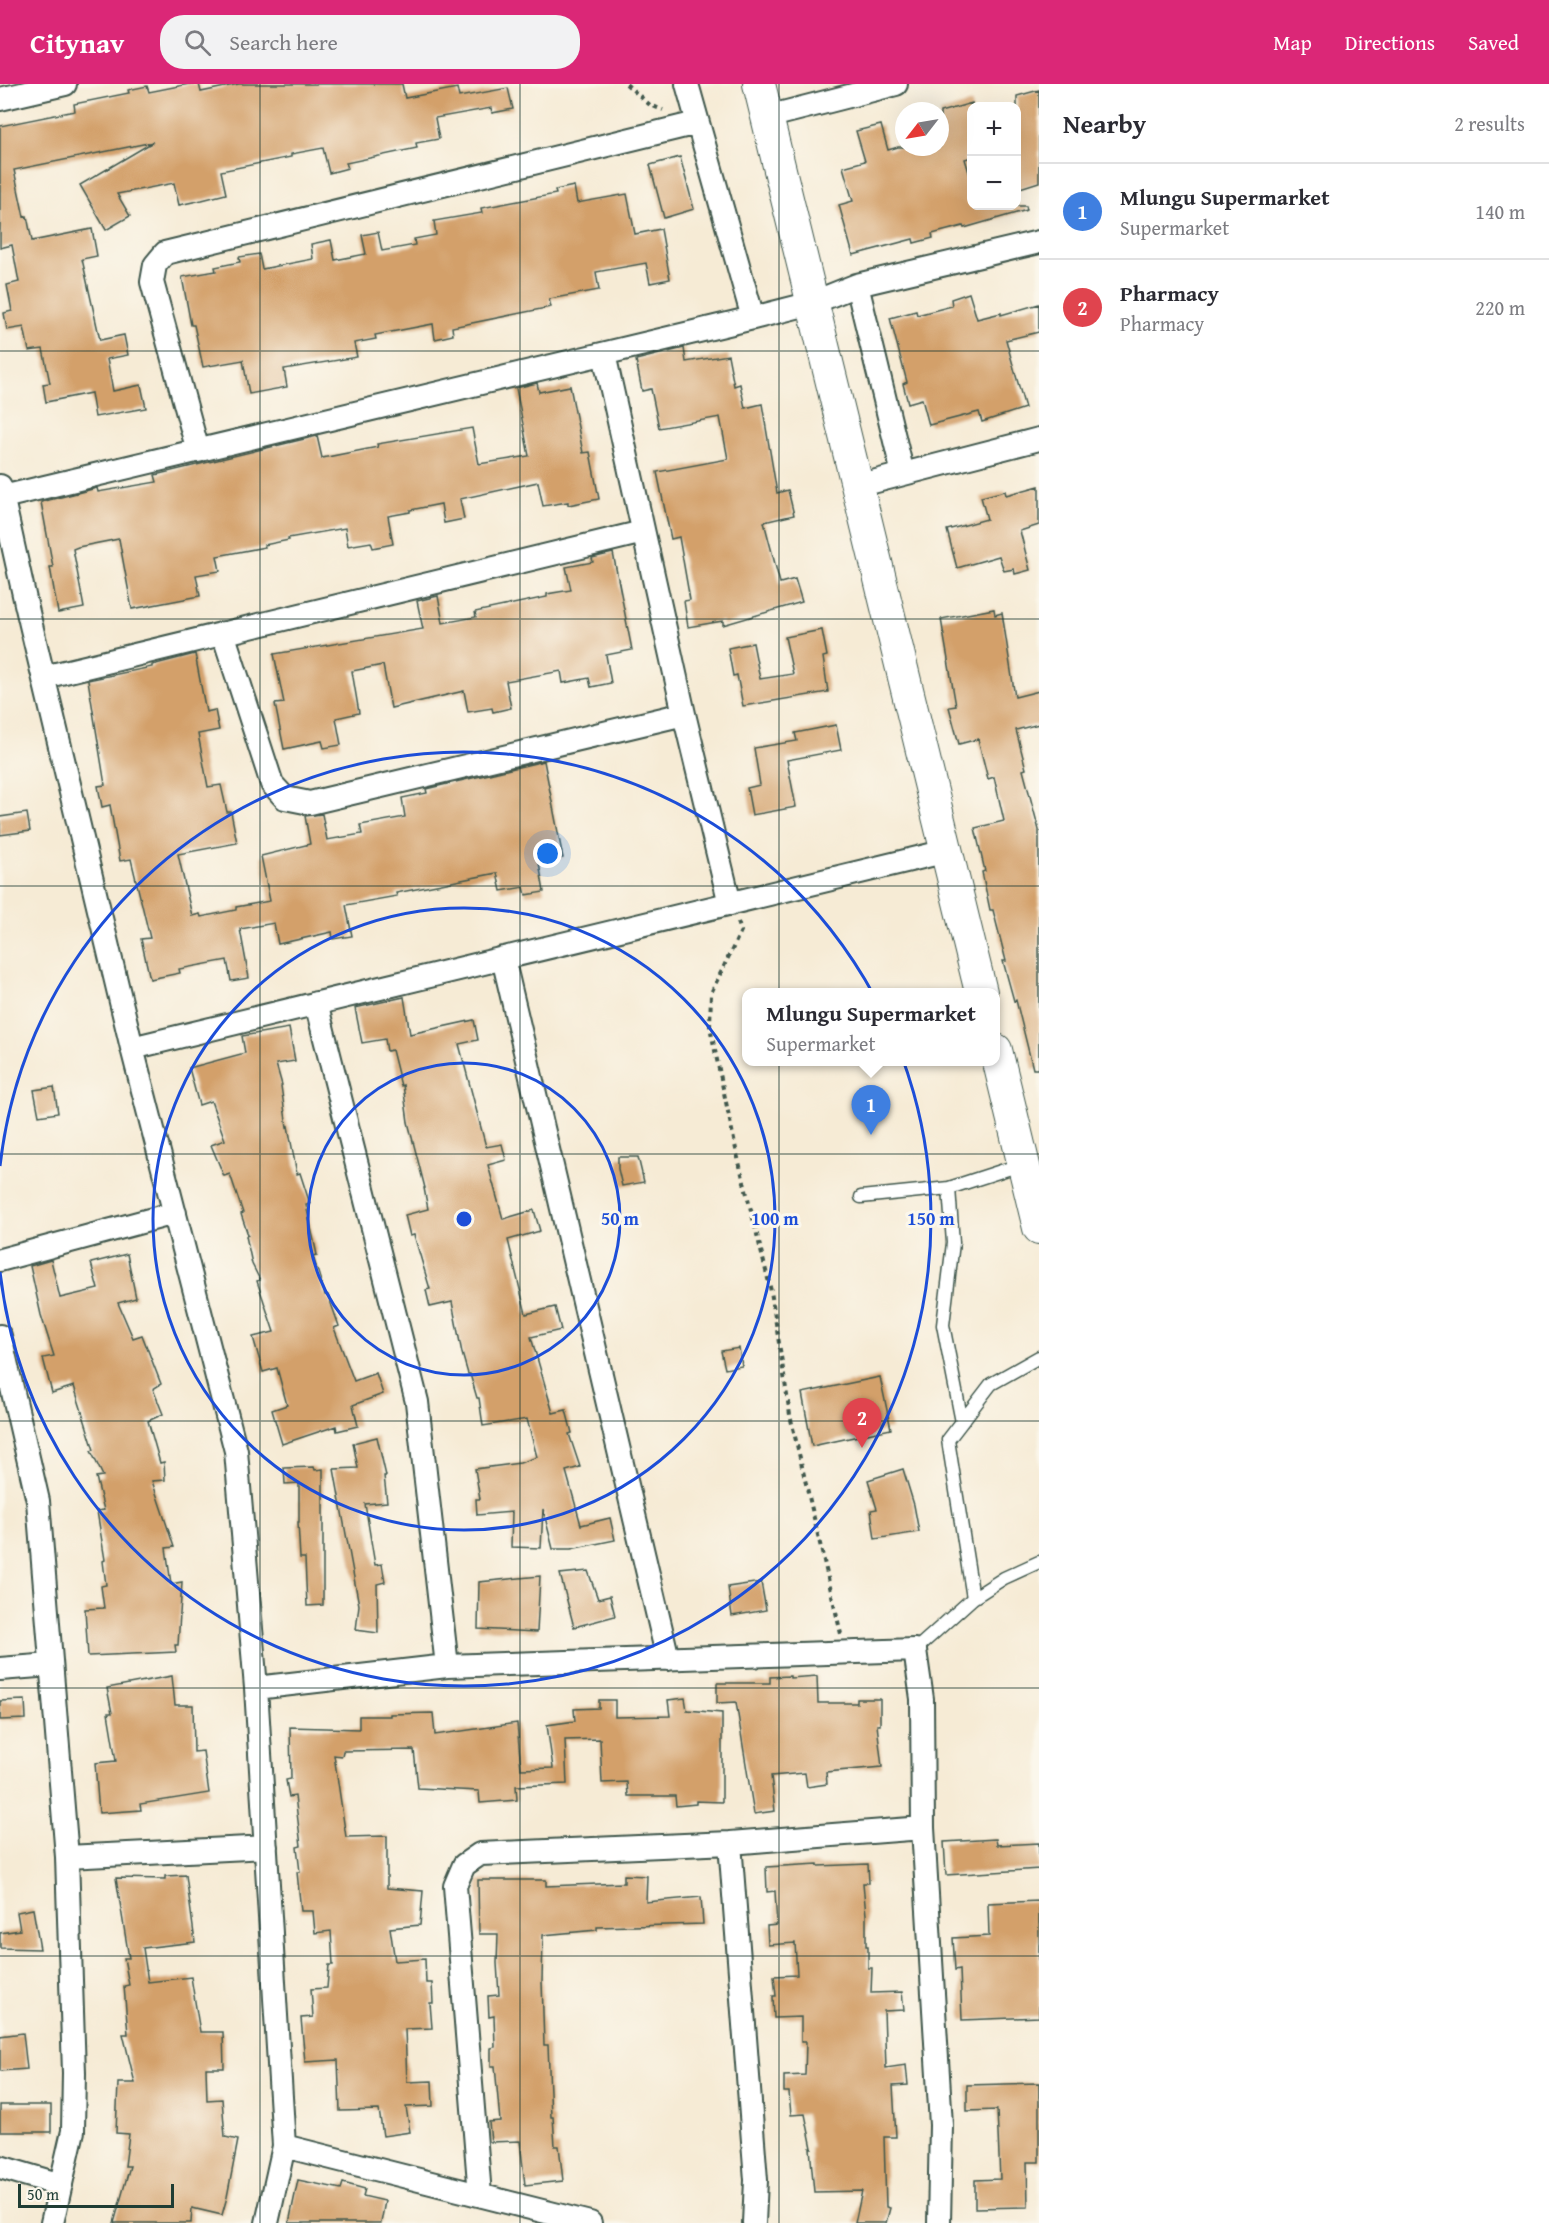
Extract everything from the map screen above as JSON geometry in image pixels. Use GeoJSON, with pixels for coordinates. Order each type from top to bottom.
{"type":"FeatureCollection","features":[{"type":"Feature","properties":{"kind":"street"},"geometry":{"type":"LineString","coordinates":[[0,99],[65,84]]}},
{"type":"Feature","properties":{"kind":"street"},"geometry":{"type":"LineString","coordinates":[[687,84],[753,318]]}},
{"type":"Feature","properties":{"kind":"street"},"geometry":{"type":"LineString","coordinates":[[759,84],[980,988]]}},
{"type":"Feature","properties":{"kind":"street"},"geometry":{"type":"LineString","coordinates":[[766,117],[896,84]]}},
{"type":"Feature","properties":{"kind":"street"},"geometry":{"type":"LineString","coordinates":[[198,451],[152,282],[155,265],[165,253],[697,123]]}},
{"type":"Feature","properties":{"kind":"street"},"geometry":{"type":"LineString","coordinates":[[267,2223],[284,2146],[256,1688],[236,1451],[132,1048],[1,492],[198,451],[604,354],[812,303],[857,285],[1039,242]]}},
{"type":"Feature","properties":{"kind":"street"},"geometry":{"type":"LineString","coordinates":[[857,285],[903,474]]}},
{"type":"Feature","properties":{"kind":"street"},"geometry":{"type":"LineString","coordinates":[[604,354],[684,714],[730,904]]}},
{"type":"Feature","properties":{"kind":"street"},"geometry":{"type":"LineString","coordinates":[[857,486],[1039,439]]}},
{"type":"Feature","properties":{"kind":"street"},"geometry":{"type":"LineString","coordinates":[[44,677],[643,532]]}},
{"type":"Feature","properties":{"kind":"street"},"geometry":{"type":"LineString","coordinates":[[223,633],[272,784],[285,798],[310,803],[684,714]]}},
{"type":"Feature","properties":{"kind":"street"},"geometry":{"type":"LineString","coordinates":[[132,1048],[947,851]]}},
{"type":"Feature","properties":{"kind":"street"},"geometry":{"type":"LineString","coordinates":[[503,958],[668,1659]]}},
{"type":"Feature","properties":{"kind":"street"},"geometry":{"type":"LineString","coordinates":[[316,1003],[417,1402],[447,1666]]}},
{"type":"Feature","properties":{"kind":"street"},"geometry":{"type":"LineString","coordinates":[[1000,1066],[1038,1216]]}},
{"type":"Feature","properties":{"kind":"street"},"geometry":{"type":"LineString","coordinates":[[0,1260],[176,1213]]}},
{"type":"Feature","properties":{"kind":"street"},"geometry":{"type":"LineString","coordinates":[[0,1336],[38,1501],[67,1857],[74,2073],[73,2131],[52,2223]]}},
{"type":"Feature","properties":{"kind":"street"},"geometry":{"type":"LineString","coordinates":[[256,1688],[447,1666],[915,1650],[922,1699],[923,1828],[941,2125],[939,2223]]}},
{"type":"Feature","properties":{"kind":"street"},"geometry":{"type":"LineString","coordinates":[[0,1669],[51,1665]]}},
{"type":"Feature","properties":{"kind":"street"},"geometry":{"type":"LineString","coordinates":[[480,2195],[455,1886],[464,1865],[480,1854],[730,1843],[923,1828]]}},
{"type":"Feature","properties":{"kind":"street"},"geometry":{"type":"LineString","coordinates":[[730,1843],[756,2180],[754,2223]]}},
{"type":"Feature","properties":{"kind":"street"},"geometry":{"type":"LineString","coordinates":[[67,1857],[266,1847]]}},
{"type":"Feature","properties":{"kind":"street"},"geometry":{"type":"LineString","coordinates":[[284,2146],[590,2223]]}},
{"type":"Feature","properties":{"kind":"street"},"geometry":{"type":"LineString","coordinates":[[0,2167],[61,2185]]}},
{"type":"Feature","properties":{"kind":"lane"},"geometry":{"type":"LineString","coordinates":[[861,1197],[949,1188],[1023,1164]]}},
{"type":"Feature","properties":{"kind":"lane"},"geometry":{"type":"LineString","coordinates":[[949,1188],[954,1243],[943,1325],[962,1422]]}},
{"type":"Feature","properties":{"kind":"lane"},"geometry":{"type":"LineString","coordinates":[[973,1598],[948,1440],[991,1384],[1039,1357]]}},
{"type":"Feature","properties":{"kind":"lane"},"geometry":{"type":"LineString","coordinates":[[915,1650],[973,1598],[1004,1578],[1039,1562]]}},
{"type":"Feature","properties":{"kind":"path"},"geometry":{"type":"LineString","coordinates":[[626,84],[650,105],[697,123]]}},
{"type":"Feature","properties":{"kind":"path"},"geometry":{"type":"LineString","coordinates":[[730,904],[741,930],[711,993],[710,1027],[737,1154],[771,1291],[790,1415],[845,1652]]}},
{"type":"Feature","properties":{"kind":"building"},"geometry":{"type":"Polygon","coordinates":[[[199,84],[201,92],[239,84],[402,84],[405,98],[457,88],[459,97],[508,88],[513,109],[492,113],[491,108],[435,118],[439,139],[416,143],[417,148],[346,163],[348,168],[329,173],[323,148],[221,171],[226,194],[202,200],[179,205],[174,183],[117,194],[130,216],[106,230],[80,185],[153,142],[14,170],[24,217],[27,216],[32,241],[92,229],[97,256],[82,259],[100,340],[124,335],[128,355],[107,359],[113,391],[141,385],[146,408],[95,417],[91,393],[46,402],[43,384],[50,383],[43,349],[29,351],[24,327],[7,330],[4,313],[12,311],[7,285],[19,282],[12,245],[0,248],[0,126],[75,111],[74,104],[129,93],[128,90],[147,86],[149,92],[199,84]]]}},
{"type":"Feature","properties":{"kind":"building"},"geometry":{"type":"Polygon","coordinates":[[[1039,90],[1039,182],[1021,188],[1021,102],[1017,102],[1017,96],[1039,90]]]}},
{"type":"Feature","properties":{"kind":"building"},"geometry":{"type":"Polygon","coordinates":[[[967,104],[967,158],[965,159],[967,210],[1021,210],[1021,206],[1026,206],[1027,210],[964,228],[963,226],[932,234],[933,238],[914,243],[913,239],[853,255],[839,205],[853,201],[843,167],[865,161],[856,131],[881,125],[888,150],[895,148],[895,156],[949,156],[949,109],[967,104]]]}},
{"type":"Feature","properties":{"kind":"building"},"geometry":{"type":"Polygon","coordinates":[[[680,157],[694,209],[664,218],[650,165],[680,157]]]}},
{"type":"Feature","properties":{"kind":"building"},"geometry":{"type":"Polygon","coordinates":[[[574,186],[577,203],[627,194],[635,234],[661,229],[670,279],[650,283],[646,263],[596,272],[599,290],[549,299],[551,307],[452,327],[453,335],[435,339],[433,324],[375,335],[376,339],[354,343],[357,357],[284,369],[287,387],[249,394],[243,360],[203,367],[194,325],[191,325],[182,277],[216,271],[215,267],[240,262],[239,257],[259,254],[262,269],[313,259],[311,244],[331,240],[335,260],[366,254],[362,235],[378,232],[382,251],[415,245],[414,239],[436,235],[434,221],[482,213],[481,208],[556,194],[555,190],[574,186]]]}},
{"type":"Feature","properties":{"kind":"building"},"geometry":{"type":"Polygon","coordinates":[[[969,293],[977,319],[1039,304],[1039,332],[1006,340],[1025,408],[982,422],[979,412],[929,425],[922,399],[908,403],[903,384],[907,382],[890,318],[916,311],[917,315],[952,306],[951,299],[969,293]]]}},
{"type":"Feature","properties":{"kind":"building"},"geometry":{"type":"Polygon","coordinates":[[[684,348],[686,362],[728,355],[734,386],[740,384],[745,408],[762,404],[777,493],[788,490],[794,515],[764,522],[780,583],[795,579],[802,602],[723,625],[723,621],[688,627],[684,601],[690,600],[679,537],[671,539],[657,472],[728,459],[720,417],[659,428],[651,389],[642,391],[636,360],[684,348]]]}},
{"type":"Feature","properties":{"kind":"building"},"geometry":{"type":"Polygon","coordinates":[[[537,383],[539,392],[570,386],[583,453],[590,452],[599,499],[568,505],[568,502],[543,506],[538,482],[460,499],[464,519],[444,523],[441,504],[388,516],[393,544],[373,548],[371,542],[348,546],[345,528],[288,538],[289,540],[264,545],[265,547],[217,556],[220,571],[196,575],[200,596],[132,609],[119,539],[78,547],[73,549],[84,608],[58,613],[50,567],[53,567],[41,502],[97,488],[98,492],[157,482],[155,475],[317,436],[322,458],[378,447],[377,444],[472,428],[479,464],[529,456],[516,388],[537,383]]]}},
{"type":"Feature","properties":{"kind":"building"},"geometry":{"type":"Polygon","coordinates":[[[1039,486],[1039,525],[1020,531],[1030,570],[1015,574],[1014,569],[1004,571],[999,556],[957,568],[947,530],[987,519],[981,497],[1005,491],[1006,495],[1039,486]]]}},
{"type":"Feature","properties":{"kind":"building"},"geometry":{"type":"Polygon","coordinates":[[[613,553],[632,650],[606,655],[611,683],[591,687],[589,678],[563,683],[561,671],[506,681],[511,708],[493,712],[492,708],[468,712],[464,691],[391,708],[383,665],[352,671],[359,713],[336,718],[341,745],[324,748],[322,741],[284,749],[275,704],[284,703],[274,654],[423,629],[417,601],[438,596],[443,623],[476,617],[475,612],[571,590],[566,567],[593,562],[592,558],[613,553]]]}},
{"type":"Feature","properties":{"kind":"building"},"geometry":{"type":"Polygon","coordinates":[[[994,609],[995,615],[1002,613],[1015,697],[1039,691],[1039,724],[1016,730],[1026,769],[1023,770],[1039,830],[1039,1069],[1033,1069],[1016,1000],[1014,1001],[1003,961],[1006,961],[993,910],[990,910],[982,872],[985,871],[975,828],[1004,821],[994,777],[988,779],[978,739],[959,744],[949,707],[956,706],[941,619],[994,609]]]}},
{"type":"Feature","properties":{"kind":"building"},"geometry":{"type":"Polygon","coordinates":[[[822,630],[827,656],[823,657],[828,692],[743,706],[737,675],[733,676],[728,648],[753,643],[760,679],[793,674],[785,637],[822,630]]]}},
{"type":"Feature","properties":{"kind":"building"},"geometry":{"type":"Polygon","coordinates":[[[195,654],[206,712],[215,710],[219,730],[198,734],[208,787],[221,785],[227,812],[231,812],[237,843],[178,854],[192,916],[200,914],[201,917],[236,910],[236,907],[270,901],[261,856],[310,844],[305,816],[322,814],[327,840],[362,834],[360,825],[405,817],[402,798],[427,793],[426,789],[544,761],[563,858],[539,863],[544,892],[526,895],[524,887],[501,891],[497,873],[396,893],[397,896],[346,905],[352,936],[333,939],[332,932],[278,944],[274,923],[240,929],[249,978],[231,981],[227,960],[179,969],[180,973],[150,979],[141,939],[150,938],[131,859],[120,861],[110,805],[102,807],[98,786],[105,785],[88,680],[152,667],[152,665],[195,654]]]}},
{"type":"Feature","properties":{"kind":"building"},"geometry":{"type":"Polygon","coordinates":[[[836,725],[841,750],[787,760],[796,807],[752,815],[747,788],[760,785],[754,748],[797,741],[795,733],[836,725]]]}},
{"type":"Feature","properties":{"kind":"building"},"geometry":{"type":"Polygon","coordinates":[[[27,813],[30,831],[0,835],[0,817],[27,813]]]}},
{"type":"Feature","properties":{"kind":"building"},"geometry":{"type":"Polygon","coordinates":[[[404,997],[410,1034],[474,1020],[478,1040],[459,1044],[486,1147],[502,1144],[506,1160],[488,1165],[503,1219],[534,1210],[540,1231],[508,1240],[526,1314],[555,1307],[561,1330],[531,1337],[553,1413],[566,1410],[572,1433],[569,1434],[580,1467],[566,1471],[581,1525],[610,1518],[615,1540],[571,1549],[553,1549],[543,1509],[541,1548],[511,1547],[512,1512],[477,1515],[476,1499],[480,1499],[475,1469],[520,1463],[537,1457],[527,1419],[483,1426],[479,1398],[477,1398],[462,1353],[452,1302],[430,1307],[426,1290],[430,1289],[414,1235],[410,1236],[405,1215],[428,1209],[408,1122],[403,1085],[401,1086],[392,1050],[387,1051],[385,1039],[362,1043],[355,1008],[404,997]]]}},
{"type":"Feature","properties":{"kind":"building"},"geometry":{"type":"Polygon","coordinates":[[[289,1028],[295,1061],[276,1064],[282,1085],[287,1127],[297,1174],[300,1173],[310,1204],[306,1205],[317,1255],[313,1256],[325,1295],[328,1295],[339,1326],[334,1328],[354,1381],[376,1373],[383,1394],[353,1405],[358,1426],[337,1431],[336,1426],[282,1444],[272,1410],[287,1405],[277,1368],[263,1372],[253,1337],[274,1332],[257,1281],[260,1280],[252,1264],[246,1236],[248,1235],[241,1214],[243,1213],[230,1174],[224,1176],[211,1145],[225,1140],[211,1101],[199,1105],[189,1068],[245,1053],[242,1036],[289,1028]]]}},
{"type":"Feature","properties":{"kind":"building"},"geometry":{"type":"Polygon","coordinates":[[[54,1087],[58,1113],[39,1116],[34,1090],[54,1087]]]}},
{"type":"Feature","properties":{"kind":"building"},"geometry":{"type":"Polygon","coordinates":[[[618,1157],[638,1157],[644,1182],[622,1186],[618,1157]]]}},
{"type":"Feature","properties":{"kind":"building"},"geometry":{"type":"Polygon","coordinates":[[[127,1254],[136,1298],[118,1303],[133,1338],[142,1335],[161,1384],[153,1389],[163,1414],[148,1421],[160,1463],[164,1462],[165,1480],[152,1481],[174,1547],[166,1548],[171,1584],[182,1582],[178,1645],[175,1645],[176,1652],[88,1656],[85,1609],[104,1608],[101,1586],[106,1585],[103,1561],[105,1560],[97,1511],[104,1510],[96,1477],[103,1476],[91,1451],[94,1450],[74,1386],[52,1393],[43,1358],[54,1356],[41,1315],[30,1266],[51,1260],[60,1298],[98,1289],[91,1263],[127,1254]]]}},
{"type":"Feature","properties":{"kind":"building"},"geometry":{"type":"Polygon","coordinates":[[[739,1348],[742,1366],[725,1369],[721,1351],[739,1348]]]}},
{"type":"Feature","properties":{"kind":"building"},"geometry":{"type":"Polygon","coordinates":[[[880,1377],[891,1429],[812,1446],[802,1393],[880,1377]]]}},
{"type":"Feature","properties":{"kind":"building"},"geometry":{"type":"Polygon","coordinates":[[[377,1437],[386,1476],[384,1476],[387,1502],[365,1504],[375,1565],[382,1564],[385,1582],[377,1584],[378,1633],[356,1630],[359,1605],[334,1469],[358,1468],[353,1443],[377,1437]]]}},
{"type":"Feature","properties":{"kind":"building"},"geometry":{"type":"Polygon","coordinates":[[[314,1467],[315,1470],[323,1469],[323,1605],[307,1606],[305,1558],[300,1558],[299,1483],[285,1484],[284,1468],[314,1467]]]}},
{"type":"Feature","properties":{"kind":"building"},"geometry":{"type":"Polygon","coordinates":[[[903,1469],[914,1505],[919,1532],[875,1539],[871,1510],[877,1509],[868,1480],[903,1469]]]}},
{"type":"Feature","properties":{"kind":"building"},"geometry":{"type":"Polygon","coordinates":[[[588,1571],[598,1599],[610,1596],[615,1616],[574,1627],[560,1574],[588,1571]]]}},
{"type":"Feature","properties":{"kind":"building"},"geometry":{"type":"Polygon","coordinates":[[[540,1576],[537,1632],[478,1629],[479,1582],[540,1576]]]}},
{"type":"Feature","properties":{"kind":"building"},"geometry":{"type":"Polygon","coordinates":[[[761,1582],[766,1610],[732,1616],[728,1587],[761,1582]]]}},
{"type":"Feature","properties":{"kind":"building"},"geometry":{"type":"Polygon","coordinates":[[[172,1676],[175,1705],[193,1705],[194,1752],[203,1751],[209,1793],[140,1804],[141,1810],[99,1813],[95,1763],[116,1761],[108,1713],[112,1713],[107,1688],[172,1676]]]}},
{"type":"Feature","properties":{"kind":"building"},"geometry":{"type":"Polygon","coordinates":[[[790,1676],[790,1678],[817,1676],[818,1703],[857,1703],[857,1699],[880,1699],[880,1725],[877,1725],[882,1767],[826,1772],[827,1784],[807,1787],[805,1773],[771,1776],[775,1811],[754,1814],[736,1702],[717,1703],[717,1683],[770,1683],[770,1677],[790,1676]]]}},
{"type":"Feature","properties":{"kind":"building"},"geometry":{"type":"Polygon","coordinates":[[[685,1698],[687,1710],[722,1713],[722,1802],[696,1801],[696,1804],[676,1806],[675,1796],[628,1796],[627,1782],[602,1783],[600,1739],[565,1740],[567,1784],[516,1786],[517,1800],[480,1803],[479,1791],[418,1788],[414,1750],[343,1751],[342,1756],[334,1755],[346,1837],[387,1836],[387,1888],[423,1891],[420,1925],[390,1928],[395,1961],[425,1959],[426,1983],[432,1983],[433,2003],[430,2003],[432,2028],[405,2029],[407,2082],[432,2081],[433,2106],[406,2107],[410,2132],[383,2136],[379,2110],[340,2111],[338,2060],[305,2062],[301,2018],[313,2017],[311,1989],[327,1988],[329,1965],[333,1965],[331,1931],[315,1933],[313,1911],[301,1911],[297,1847],[301,1846],[295,1796],[289,1797],[286,1780],[291,1779],[290,1727],[359,1729],[359,1716],[433,1713],[435,1735],[517,1723],[521,1769],[553,1768],[547,1725],[575,1721],[574,1709],[599,1708],[599,1700],[615,1700],[615,1717],[670,1716],[668,1700],[685,1698]]]}},
{"type":"Feature","properties":{"kind":"building"},"geometry":{"type":"Polygon","coordinates":[[[25,1700],[26,1719],[0,1720],[0,1701],[25,1700]]]}},
{"type":"Feature","properties":{"kind":"building"},"geometry":{"type":"Polygon","coordinates":[[[996,1839],[997,1845],[1039,1843],[1039,1869],[946,1875],[944,1842],[996,1839]]]}},
{"type":"Feature","properties":{"kind":"building"},"geometry":{"type":"Polygon","coordinates":[[[818,1864],[818,1866],[868,1864],[869,1883],[863,1883],[868,1968],[872,1968],[871,1993],[902,1992],[904,2010],[884,2011],[886,2068],[906,2065],[908,2085],[893,2086],[896,2137],[884,2137],[886,2207],[890,2208],[886,2223],[855,2223],[862,2191],[814,2192],[810,2148],[812,2148],[805,2114],[791,2115],[789,2092],[784,2092],[784,2076],[805,2075],[806,2042],[801,2042],[801,2017],[774,2018],[773,1996],[776,1996],[774,1976],[797,1975],[795,1943],[768,1945],[767,1926],[777,1925],[775,1891],[767,1892],[766,1867],[818,1864]]]}},
{"type":"Feature","properties":{"kind":"building"},"geometry":{"type":"Polygon","coordinates":[[[186,1875],[195,1942],[143,1948],[148,1982],[191,1977],[200,2032],[223,2032],[224,2068],[206,2068],[207,2100],[222,2099],[225,2137],[238,2140],[227,2197],[222,2215],[192,2208],[191,2223],[114,2223],[130,2166],[125,2166],[129,2134],[116,2133],[118,2083],[135,2083],[123,2034],[128,2034],[124,1986],[129,1985],[124,1958],[129,1958],[116,1878],[165,1879],[165,1876],[186,1875]]]}},
{"type":"Feature","properties":{"kind":"building"},"geometry":{"type":"Polygon","coordinates":[[[624,1875],[647,1876],[646,1902],[701,1897],[703,1924],[597,1927],[597,1930],[543,1935],[544,2045],[548,2045],[551,2117],[553,2117],[555,2146],[559,2146],[563,2181],[525,2185],[520,2141],[491,2142],[489,2122],[500,2121],[495,2066],[491,2066],[491,2048],[495,2047],[494,2016],[489,2017],[488,1996],[499,1995],[498,1934],[479,1934],[478,1880],[546,1880],[546,1886],[624,1883],[624,1875]]]}},
{"type":"Feature","properties":{"kind":"building"},"geometry":{"type":"Polygon","coordinates":[[[1039,1901],[1039,2017],[962,2020],[960,1969],[955,1970],[953,1938],[989,1936],[988,1903],[1039,1901]]]}},
{"type":"Feature","properties":{"kind":"building"},"geometry":{"type":"Polygon","coordinates":[[[33,1909],[40,1949],[0,1948],[0,1933],[20,1930],[17,1912],[33,1909]]]}},
{"type":"Feature","properties":{"kind":"building"},"geometry":{"type":"Polygon","coordinates":[[[23,2033],[27,2069],[0,2071],[0,2036],[23,2033]]]}},
{"type":"Feature","properties":{"kind":"building"},"geometry":{"type":"Polygon","coordinates":[[[1039,2083],[1039,2162],[1027,2162],[1028,2207],[975,2208],[975,2180],[1000,2179],[997,2110],[967,2111],[967,2085],[1039,2083]]]}},
{"type":"Feature","properties":{"kind":"building"},"geometry":{"type":"Polygon","coordinates":[[[0,2105],[51,2105],[51,2132],[0,2132],[0,2105]]]}},
{"type":"Feature","properties":{"kind":"building"},"geometry":{"type":"Polygon","coordinates":[[[298,2180],[341,2189],[343,2183],[365,2189],[363,2196],[385,2201],[381,2223],[289,2223],[298,2180]]]}},
{"type":"Feature","properties":{"kind":"place","name":"Mlungu Supermarket"},"geometry":{"type":"Point","coordinates":[871,1135]}},
{"type":"Feature","properties":{"kind":"place","name":"Pharmacy"},"geometry":{"type":"Point","coordinates":[862,1448]}}]}
